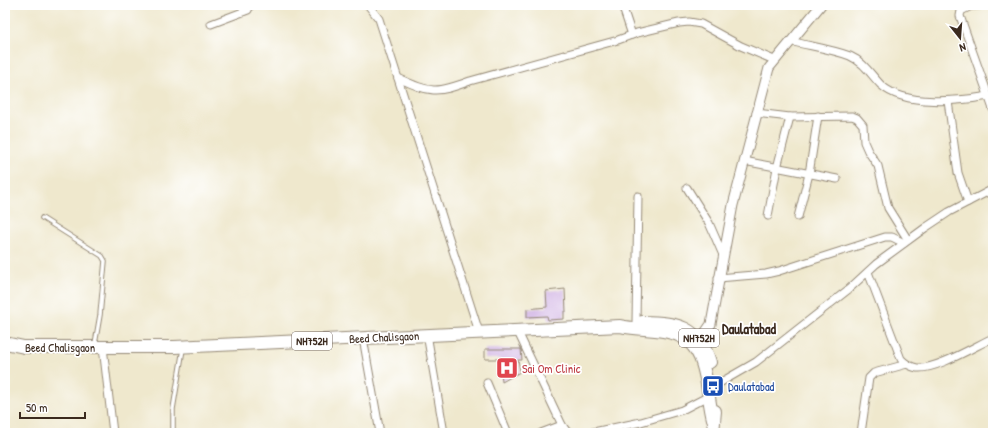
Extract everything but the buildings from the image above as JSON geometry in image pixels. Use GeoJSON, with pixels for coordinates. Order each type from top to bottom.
{"type":"FeatureCollection","features":[{"type":"Feature","properties":{"kind":"highway","name":"Beed Chalisgaon"},"geometry":{"type":"LineString","coordinates":[[620,326],[636,322],[659,322],[676,325],[689,330],[700,340],[709,359],[716,385],[717,401],[713,419]]}},
{"type":"Feature","properties":{"kind":"highway","name":"Beed Chalisgaon"},"geometry":{"type":"LineString","coordinates":[[5,343],[24,347],[183,346],[620,326],[672,333],[691,343],[702,362],[713,419],[713,433]]}},
{"type":"Feature","properties":{"kind":"street"},"geometry":{"type":"LineString","coordinates":[[211,24],[248,10],[250,5]]}},
{"type":"Feature","properties":{"kind":"street"},"geometry":{"type":"LineString","coordinates":[[622,5],[632,34]]}},
{"type":"Feature","properties":{"kind":"street"},"geometry":{"type":"LineString","coordinates":[[700,340],[711,324],[718,278],[744,161],[769,68],[774,60],[821,5]]}},
{"type":"Feature","properties":{"kind":"street"},"geometry":{"type":"LineString","coordinates":[[993,5],[971,6],[961,12],[960,16],[993,109]]}},
{"type":"Feature","properties":{"kind":"street"},"geometry":{"type":"LineString","coordinates":[[370,6],[379,19],[479,332]]}},
{"type":"Feature","properties":{"kind":"street"},"geometry":{"type":"LineString","coordinates":[[398,78],[424,90],[435,91],[449,89],[470,81],[618,40],[632,34],[679,22],[700,24],[741,46],[774,60]]}},
{"type":"Feature","properties":{"kind":"street"},"geometry":{"type":"LineString","coordinates":[[790,41],[850,56],[864,66],[882,86],[890,91],[923,100],[948,101],[989,96]]}},
{"type":"Feature","properties":{"kind":"street"},"geometry":{"type":"LineString","coordinates":[[948,101],[958,173],[968,202]]}},
{"type":"Feature","properties":{"kind":"street"},"geometry":{"type":"LineString","coordinates":[[756,114],[790,117],[852,116],[861,122],[866,147],[878,166],[888,208],[906,242]]}},
{"type":"Feature","properties":{"kind":"street"},"geometry":{"type":"LineString","coordinates":[[798,217],[809,174],[818,116]]}},
{"type":"Feature","properties":{"kind":"street"},"geometry":{"type":"LineString","coordinates":[[768,216],[777,168],[790,117]]}},
{"type":"Feature","properties":{"kind":"street"},"geometry":{"type":"LineString","coordinates":[[744,161],[837,179]]}},
{"type":"Feature","properties":{"kind":"street"},"geometry":{"type":"LineString","coordinates":[[688,188],[705,217],[723,255]]}},
{"type":"Feature","properties":{"kind":"street"},"geometry":{"type":"LineString","coordinates":[[716,385],[756,362],[906,242],[949,212],[993,189]]}},
{"type":"Feature","properties":{"kind":"street"},"geometry":{"type":"LineString","coordinates":[[636,322],[638,196]]}},
{"type":"Feature","properties":{"kind":"street"},"geometry":{"type":"LineString","coordinates":[[718,278],[772,272],[885,237],[892,237],[906,242]]}},
{"type":"Feature","properties":{"kind":"street"},"geometry":{"type":"LineString","coordinates":[[868,272],[901,359],[907,364],[917,368],[931,366],[948,360],[993,338]]}},
{"type":"Feature","properties":{"kind":"street"},"geometry":{"type":"LineString","coordinates":[[517,330],[562,425],[568,433]]}},
{"type":"Feature","properties":{"kind":"street"},"geometry":{"type":"LineString","coordinates":[[427,334],[444,433]]}},
{"type":"Feature","properties":{"kind":"street"},"geometry":{"type":"LineString","coordinates":[[362,338],[380,433]]}},
{"type":"Feature","properties":{"kind":"street"},"geometry":{"type":"LineString","coordinates":[[99,347],[113,433]]}},
{"type":"Feature","properties":{"kind":"street"},"geometry":{"type":"LineString","coordinates":[[861,433],[869,378],[874,373],[907,364]]}},
{"type":"Feature","properties":{"kind":"street"},"geometry":{"type":"LineString","coordinates":[[487,383],[508,433]]}},
{"type":"Feature","properties":{"kind":"street"},"geometry":{"type":"LineString","coordinates":[[589,433],[641,422],[682,410],[709,396]]}},
{"type":"Feature","properties":{"kind":"street"},"geometry":{"type":"LineString","coordinates":[[540,433],[562,425]]}},
{"type":"Feature","properties":{"kind":"lane"},"geometry":{"type":"LineString","coordinates":[[42,218],[102,256],[105,261],[100,315],[99,347]]}},
{"type":"Feature","properties":{"kind":"lane"},"geometry":{"type":"LineString","coordinates":[[173,433],[173,409],[183,346]]}},
{"type":"Feature","properties":{"kind":"place","name":"Sai Om Clinic"},"geometry":{"type":"Point","coordinates":[507,368]}},
{"type":"Feature","properties":{"kind":"place","name":"Daulatabad"},"geometry":{"type":"Point","coordinates":[713,386]}},
{"type":"Feature","properties":{"kind":"district","name":"Daulatabad"},"geometry":{"type":"Point","coordinates":[749,328]}}]}
